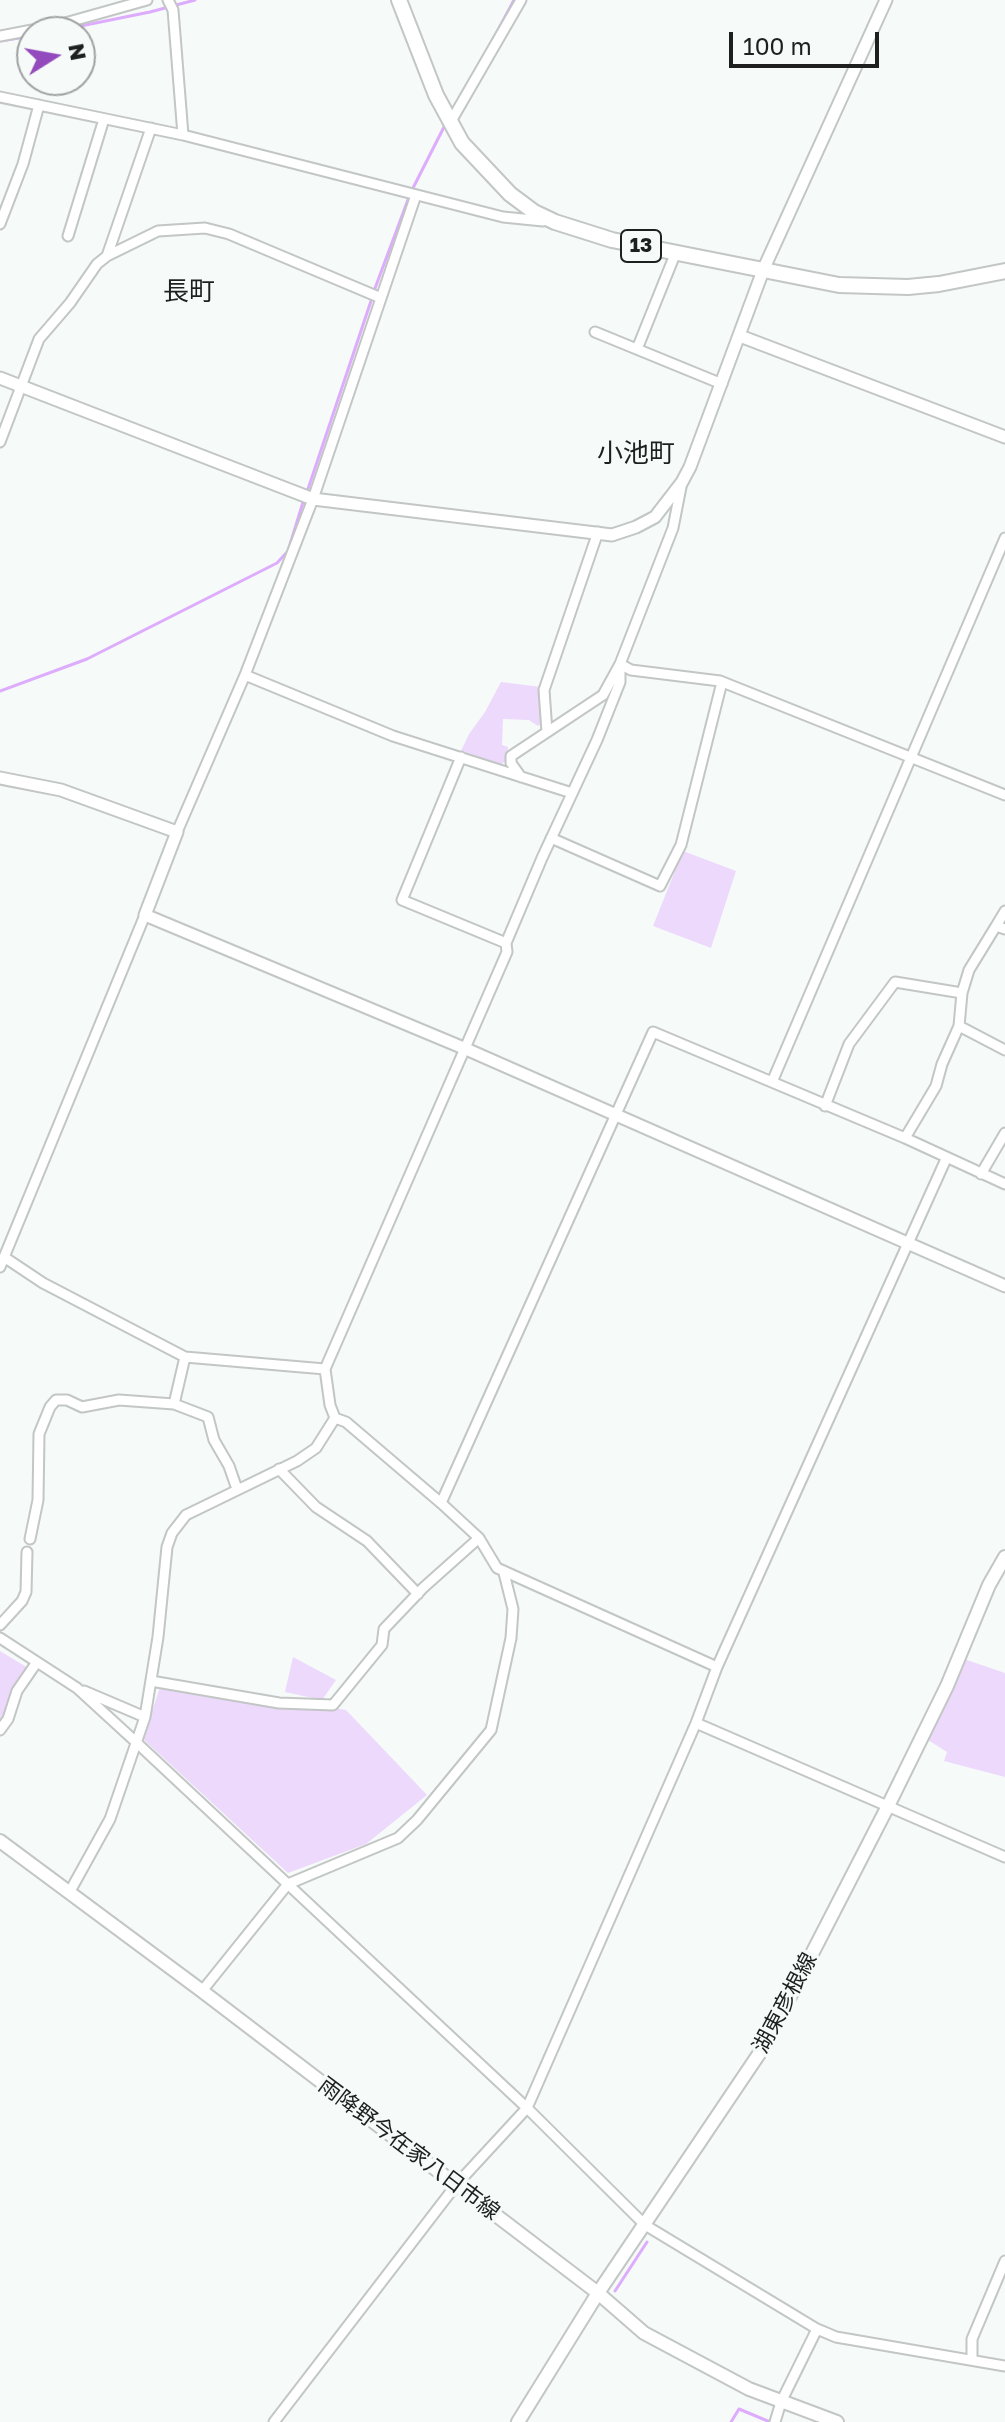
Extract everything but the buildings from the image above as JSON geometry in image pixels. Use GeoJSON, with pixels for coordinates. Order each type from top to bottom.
{"type":"FeatureCollection","features":[{"type":"Feature","properties":{"kind":"main road","name":"13"},"geometry":{"type":"LineString","coordinates":[[399,0],[450,123],[462,143],[510,194],[534,212],[555,222],[612,240],[839,285],[908,287],[1005,271]]}},
{"type":"Feature","properties":{"kind":"main road","name":"湖東彦根線"},"geometry":{"type":"LineString","coordinates":[[518,2422],[598,2293],[765,2045],[947,1686],[989,1585],[1005,1557]]}},
{"type":"Feature","properties":{"kind":"main road","name":"雨降野今在家八日市線"},"geometry":{"type":"LineString","coordinates":[[0,1841],[598,2293],[644,2333],[749,2389],[837,2422]]}},
{"type":"Feature","properties":{"kind":"street"},"geometry":{"type":"LineString","coordinates":[[0,36],[58,25],[147,0]]}},
{"type":"Feature","properties":{"kind":"street"},"geometry":{"type":"LineString","coordinates":[[168,0],[173,10],[183,135]]}},
{"type":"Feature","properties":{"kind":"street"},"geometry":{"type":"LineString","coordinates":[[450,123],[521,0]]}},
{"type":"Feature","properties":{"kind":"street"},"geometry":{"type":"LineString","coordinates":[[521,777],[511,763],[511,756],[603,695],[620,664],[673,528],[682,482],[764,268],[886,0]]}},
{"type":"Feature","properties":{"kind":"street"},"geometry":{"type":"LineString","coordinates":[[0,97],[183,135],[503,217],[555,222]]}},
{"type":"Feature","properties":{"kind":"street"},"geometry":{"type":"LineString","coordinates":[[0,224],[23,164],[39,105]]}},
{"type":"Feature","properties":{"kind":"street"},"geometry":{"type":"LineString","coordinates":[[68,236],[104,119]]}},
{"type":"Feature","properties":{"kind":"street"},"geometry":{"type":"LineString","coordinates":[[107,256],[151,128]]}},
{"type":"Feature","properties":{"kind":"street"},"geometry":{"type":"LineString","coordinates":[[325,1369],[185,1357],[2,1262],[177,832],[245,675],[313,499],[416,195]]}},
{"type":"Feature","properties":{"kind":"street"},"geometry":{"type":"LineString","coordinates":[[0,442],[39,339],[70,303],[97,264],[158,231],[205,228],[229,234],[381,298]]}},
{"type":"Feature","properties":{"kind":"street"},"geometry":{"type":"LineString","coordinates":[[637,349],[676,252]]}},
{"type":"Feature","properties":{"kind":"street"},"geometry":{"type":"LineString","coordinates":[[595,332],[722,384]]}},
{"type":"Feature","properties":{"kind":"street"},"geometry":{"type":"LineString","coordinates":[[740,336],[1005,437]]}},
{"type":"Feature","properties":{"kind":"street"},"geometry":{"type":"LineString","coordinates":[[0,378],[313,499],[612,535],[655,517],[682,482]]}},
{"type":"Feature","properties":{"kind":"street"},"geometry":{"type":"LineString","coordinates":[[547,732],[544,690],[598,532]]}},
{"type":"Feature","properties":{"kind":"street"},"geometry":{"type":"LineString","coordinates":[[772,1082],[1005,538]]}},
{"type":"Feature","properties":{"kind":"street"},"geometry":{"type":"LineString","coordinates":[[620,664],[631,670],[722,682],[1005,795]]}},
{"type":"Feature","properties":{"kind":"street"},"geometry":{"type":"LineString","coordinates":[[620,664],[620,682],[506,943],[507,952],[466,1049],[325,1369],[335,1418],[346,1422],[479,1538],[497,1568],[717,1667]]}},
{"type":"Feature","properties":{"kind":"street"},"geometry":{"type":"LineString","coordinates":[[245,675],[393,736],[572,793]]}},
{"type":"Feature","properties":{"kind":"street"},"geometry":{"type":"LineString","coordinates":[[551,838],[660,886],[681,845],[722,682]]}},
{"type":"Feature","properties":{"kind":"street"},"geometry":{"type":"LineString","coordinates":[[461,757],[402,900],[506,943]]}},
{"type":"Feature","properties":{"kind":"street"},"geometry":{"type":"LineString","coordinates":[[0,778],[61,790],[177,832]]}},
{"type":"Feature","properties":{"kind":"street"},"geometry":{"type":"LineString","coordinates":[[905,1138],[936,1086],[959,1026],[962,993],[969,970],[1001,928],[1005,911]]}},
{"type":"Feature","properties":{"kind":"street"},"geometry":{"type":"LineString","coordinates":[[145,915],[466,1049],[1005,1286]]}},
{"type":"Feature","properties":{"kind":"street"},"geometry":{"type":"LineString","coordinates":[[825,1106],[849,1044],[895,982],[962,993]]}},
{"type":"Feature","properties":{"kind":"street"},"geometry":{"type":"LineString","coordinates":[[959,1026],[1005,1050]]}},
{"type":"Feature","properties":{"kind":"street"},"geometry":{"type":"LineString","coordinates":[[441,1503],[653,1032],[905,1138],[1005,1184]]}},
{"type":"Feature","properties":{"kind":"street"},"geometry":{"type":"LineString","coordinates":[[981,1174],[1005,1133]]}},
{"type":"Feature","properties":{"kind":"street"},"geometry":{"type":"LineString","coordinates":[[274,2422],[456,2185],[527,2108],[696,1723],[717,1667],[946,1159]]}},
{"type":"Feature","properties":{"kind":"street"},"geometry":{"type":"LineString","coordinates":[[174,1404],[185,1357]]}},
{"type":"Feature","properties":{"kind":"street"},"geometry":{"type":"LineString","coordinates":[[30,1539],[38,1500],[39,1434],[56,1400],[67,1400],[82,1407],[119,1400],[174,1404],[208,1417],[214,1440],[229,1466],[237,1489]]}},
{"type":"Feature","properties":{"kind":"street"},"geometry":{"type":"LineString","coordinates":[[69,1893],[110,1819],[145,1717],[166,1574],[167,1547],[172,1533],[186,1515],[316,1448],[335,1418]]}},
{"type":"Feature","properties":{"kind":"street"},"geometry":{"type":"LineString","coordinates":[[279,1469],[316,1507],[367,1541],[418,1594]]}},
{"type":"Feature","properties":{"kind":"street"},"geometry":{"type":"LineString","coordinates":[[151,1681],[279,1703],[333,1705],[382,1645],[384,1629],[479,1538]]}},
{"type":"Feature","properties":{"kind":"street"},"geometry":{"type":"LineString","coordinates":[[0,1625],[22,1601],[26,1592],[27,1552]]}},
{"type":"Feature","properties":{"kind":"street"},"geometry":{"type":"LineString","coordinates":[[202,1991],[288,1884],[398,1838],[417,1820],[491,1730],[511,1638],[513,1609],[504,1573]]}},
{"type":"Feature","properties":{"kind":"street"},"geometry":{"type":"LineString","coordinates":[[0,1638],[77,1688],[527,2108],[645,2225],[817,2329],[836,2337],[1005,2366]]}},
{"type":"Feature","properties":{"kind":"street"},"geometry":{"type":"LineString","coordinates":[[0,1730],[8,1719],[17,1691],[37,1662]]}},
{"type":"Feature","properties":{"kind":"street"},"geometry":{"type":"LineString","coordinates":[[77,1688],[145,1717]]}},
{"type":"Feature","properties":{"kind":"street"},"geometry":{"type":"LineString","coordinates":[[696,1723],[1005,1857]]}},
{"type":"Feature","properties":{"kind":"street"},"geometry":{"type":"LineString","coordinates":[[972,2360],[972,2339],[1005,2261]]}},
{"type":"Feature","properties":{"kind":"street"},"geometry":{"type":"LineString","coordinates":[[775,2422],[781,2402],[817,2329]]}},
{"type":"Feature","properties":{"kind":"shaded area"},"geometry":{"type":"Polygon","coordinates":[[[501,682],[541,687],[543,722],[538,726],[529,720],[503,719],[502,745],[508,747],[507,760],[498,767],[459,755],[501,682]]]}},
{"type":"Feature","properties":{"kind":"shaded area"},"geometry":{"type":"Polygon","coordinates":[[[683,851],[736,871],[711,948],[653,926],[683,851]]]}},
{"type":"Feature","properties":{"kind":"shaded area"},"geometry":{"type":"Polygon","coordinates":[[[0,1651],[28,1668],[0,1720],[0,1651]]]}},
{"type":"Feature","properties":{"kind":"shaded area"},"geometry":{"type":"Polygon","coordinates":[[[293,1657],[336,1680],[322,1700],[285,1692],[293,1657]]]}},
{"type":"Feature","properties":{"kind":"shaded area"},"geometry":{"type":"Polygon","coordinates":[[[964,1659],[1005,1673],[1005,1777],[944,1761],[947,1752],[928,1740],[964,1659]]]}},
{"type":"Feature","properties":{"kind":"shaded area"},"geometry":{"type":"Polygon","coordinates":[[[162,1681],[346,1710],[427,1795],[366,1844],[288,1873],[143,1739],[162,1681]]]}},
{"type":"Feature","properties":{"kind":"waterway"},"geometry":{"type":"LineString","coordinates":[[96,23],[195,0]]}},
{"type":"Feature","properties":{"kind":"waterway"},"geometry":{"type":"LineString","coordinates":[[488,49],[514,0]]}},
{"type":"Feature","properties":{"kind":"waterway"},"geometry":{"type":"LineString","coordinates":[[0,41],[16,38]]}},
{"type":"Feature","properties":{"kind":"waterway"},"geometry":{"type":"LineString","coordinates":[[412,190],[445,125]]}},
{"type":"Feature","properties":{"kind":"waterway"},"geometry":{"type":"LineString","coordinates":[[374,291],[409,197]]}},
{"type":"Feature","properties":{"kind":"waterway"},"geometry":{"type":"LineString","coordinates":[[307,492],[372,298]]}},
{"type":"Feature","properties":{"kind":"waterway"},"geometry":{"type":"LineString","coordinates":[[0,691],[87,659],[277,563],[288,551],[304,499]]}},
{"type":"Feature","properties":{"kind":"waterway"},"geometry":{"type":"LineString","coordinates":[[615,2291],[647,2242]]}},
{"type":"Feature","properties":{"kind":"waterway"},"geometry":{"type":"LineString","coordinates":[[731,2422],[739,2409],[770,2422],[772,2416]]}},
{"type":"Feature","properties":{"kind":"district","name":"長町"},"geometry":{"type":"Point","coordinates":[189,292]}},
{"type":"Feature","properties":{"kind":"district","name":"小池町"},"geometry":{"type":"Point","coordinates":[636,454]}}]}
